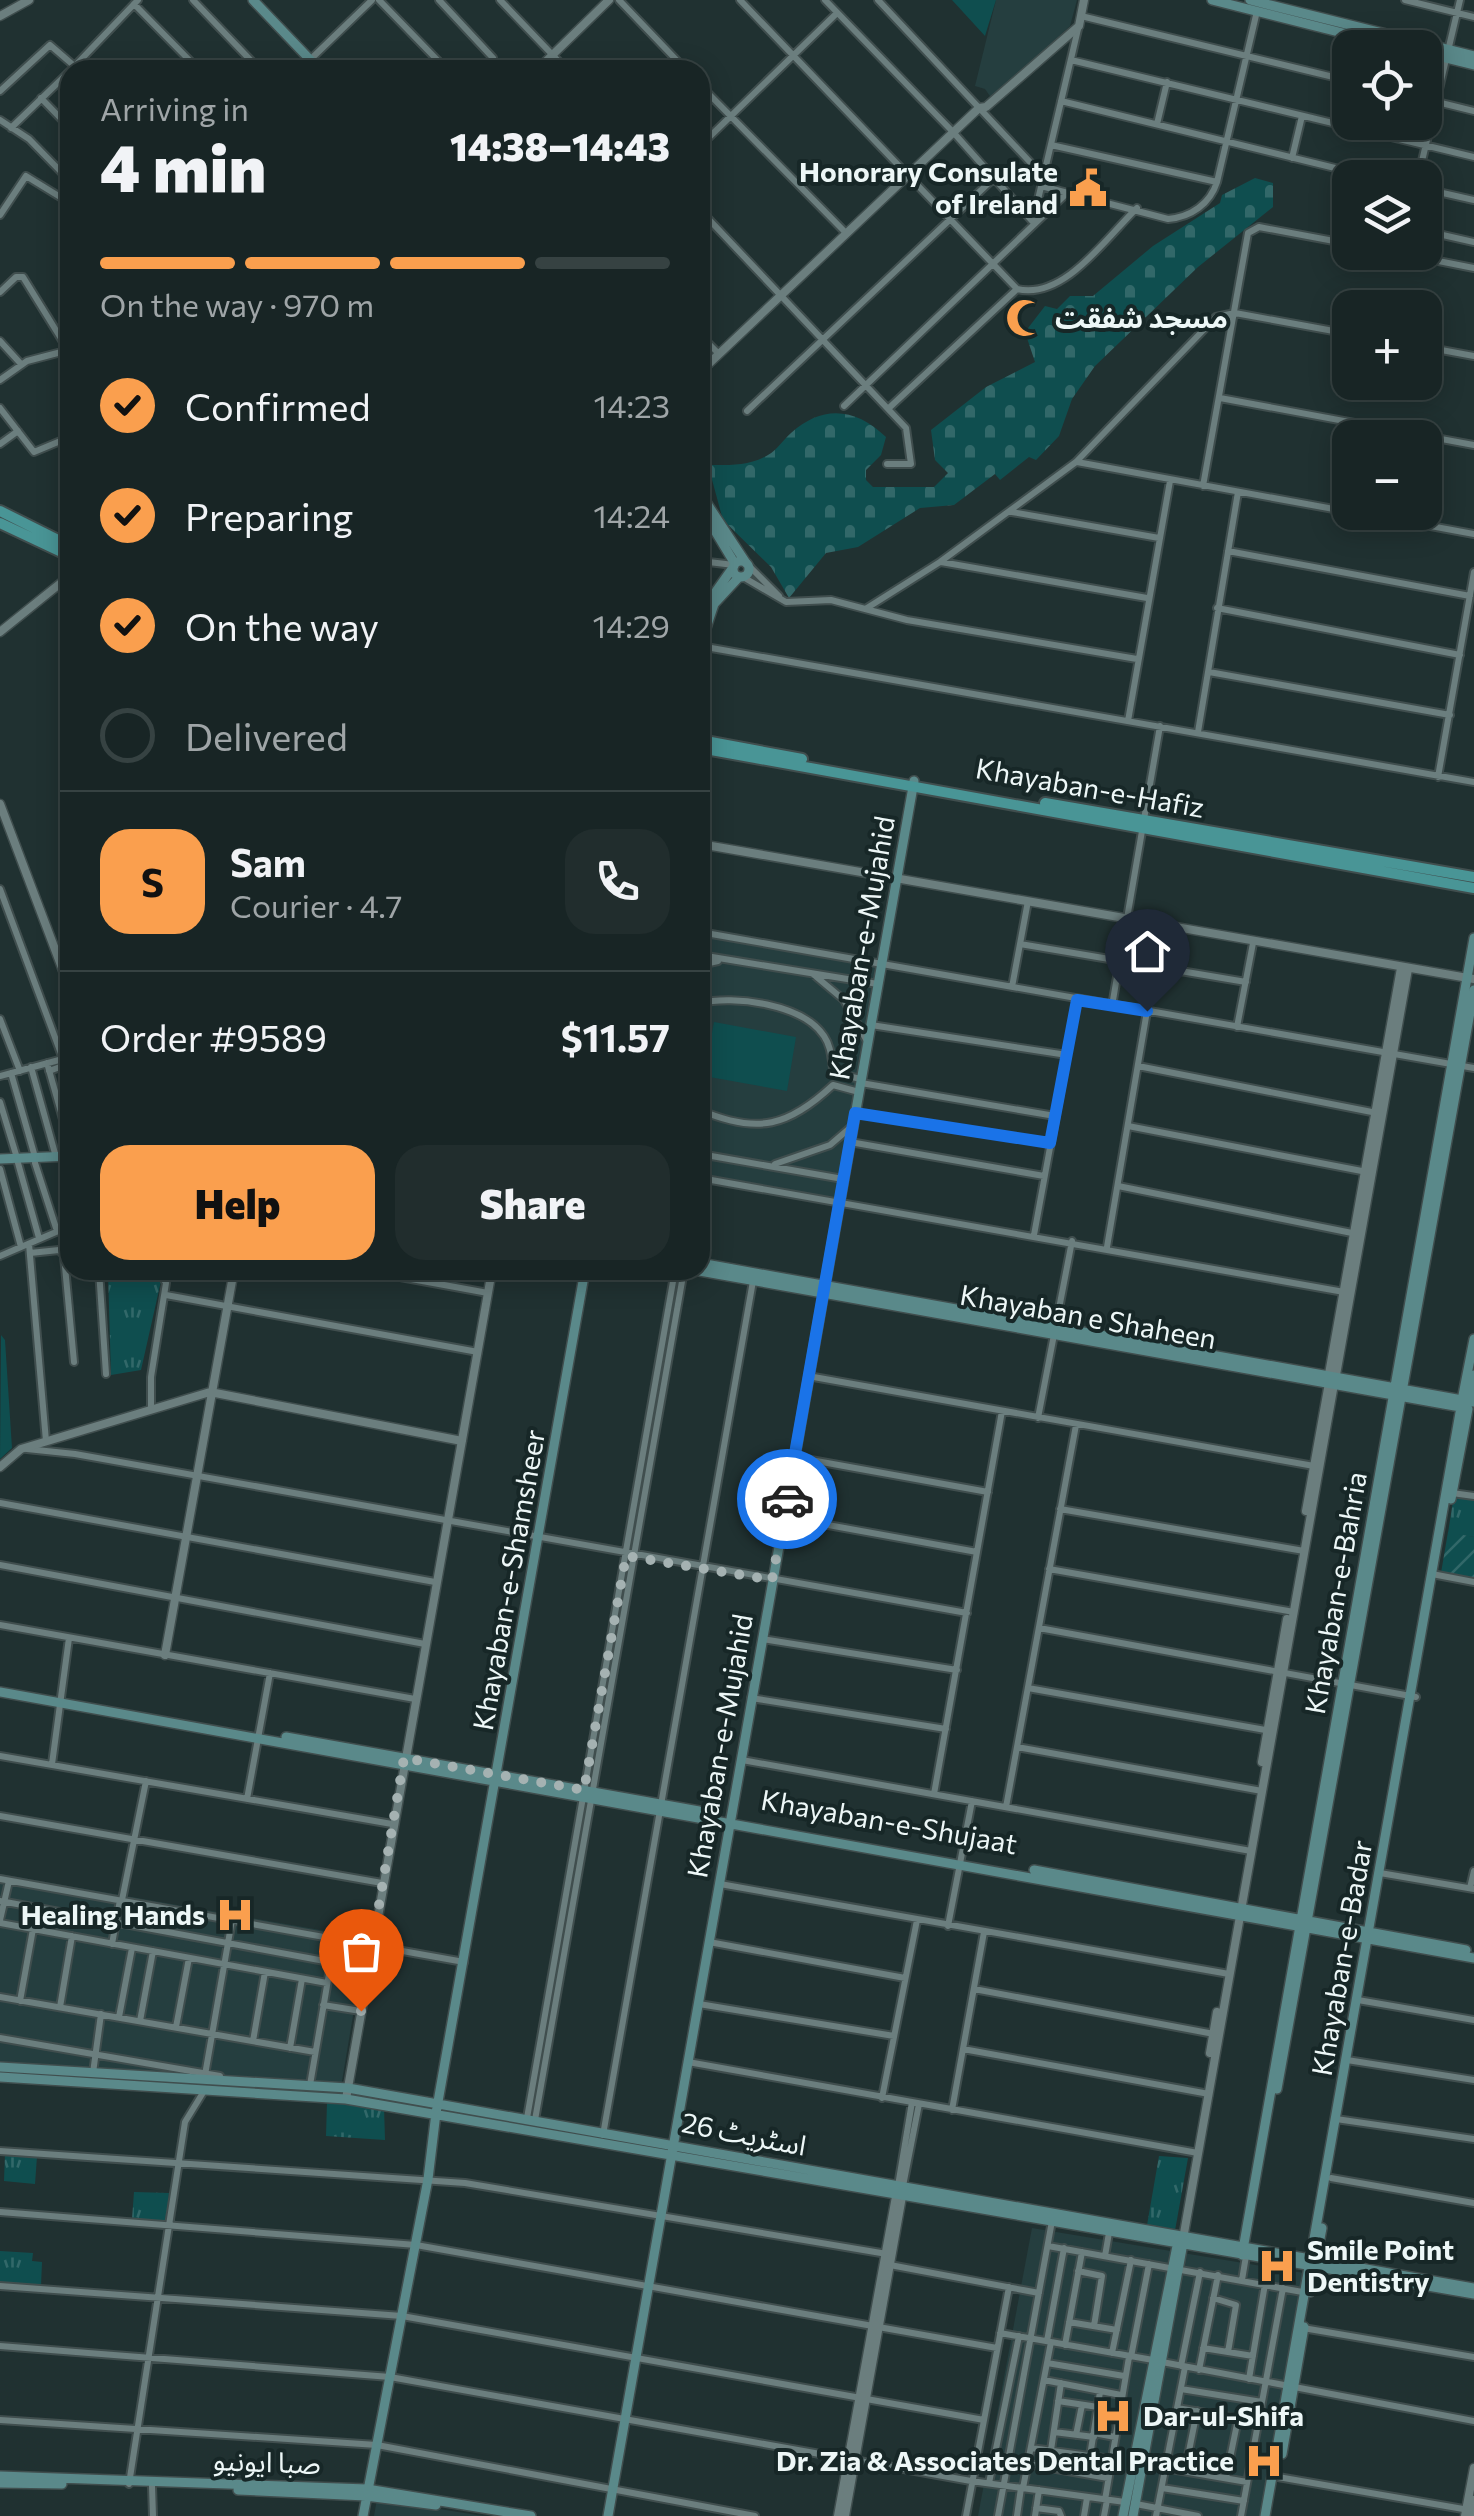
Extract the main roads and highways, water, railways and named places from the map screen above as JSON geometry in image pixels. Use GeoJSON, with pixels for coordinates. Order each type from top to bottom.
{"type":"FeatureCollection","features":[{"type":"Feature","properties":{"kind":"main road"},"geometry":{"type":"LineString","coordinates":[[253,0],[312,58]]}},
{"type":"Feature","properties":{"kind":"main road"},"geometry":{"type":"LineString","coordinates":[[260,0],[312,58]]}},
{"type":"Feature","properties":{"kind":"main road"},"geometry":{"type":"LineString","coordinates":[[1212,0],[1256,3],[1448,54],[1474,65]]}},
{"type":"Feature","properties":{"kind":"main road"},"geometry":{"type":"LineString","coordinates":[[1256,3],[1344,30]]}},
{"type":"Feature","properties":{"kind":"main road"},"geometry":{"type":"LineString","coordinates":[[1442,54],[1474,56]]}},
{"type":"Feature","properties":{"kind":"main road"},"geometry":{"type":"LineString","coordinates":[[710,511],[739,565],[741,577],[714,604],[710,616]]}},
{"type":"Feature","properties":{"kind":"main road"},"geometry":{"type":"LineString","coordinates":[[0,519],[60,548]]}},
{"type":"Feature","properties":{"kind":"main road"},"geometry":{"type":"LineString","coordinates":[[710,521],[739,565]]}},
{"type":"Feature","properties":{"kind":"main road"},"geometry":{"type":"LineString","coordinates":[[710,607],[739,565]]}},
{"type":"Feature","properties":{"kind":"main road","name":"Khayaban-e-Hafiz"},"geometry":{"type":"LineString","coordinates":[[710,742],[914,784],[1474,877]]}},
{"type":"Feature","properties":{"kind":"main road"},"geometry":{"type":"LineString","coordinates":[[710,750],[914,784]]}},
{"type":"Feature","properties":{"kind":"main road","name":"Khayaban-e-Mujahid"},"geometry":{"type":"LineString","coordinates":[[608,2516],[914,784]]}},
{"type":"Feature","properties":{"kind":"main road","name":"Khayaban-e-Hafiz"},"geometry":{"type":"LineString","coordinates":[[1142,823],[1474,888]]}},
{"type":"Feature","properties":{"kind":"main road","name":"Khayaban-e-Bahria"},"geometry":{"type":"LineString","coordinates":[[1245,2253],[1456,1064],[1474,938]]}},
{"type":"Feature","properties":{"kind":"main road","name":"Khayaban-e-Bahria"},"geometry":{"type":"LineString","coordinates":[[1456,1064],[1474,990]]}},
{"type":"Feature","properties":{"kind":"main road"},"geometry":{"type":"LineString","coordinates":[[35,1160],[60,1158]]}},
{"type":"Feature","properties":{"kind":"main road"},"geometry":{"type":"LineString","coordinates":[[0,1164],[60,1159]]}},
{"type":"Feature","properties":{"kind":"main road","name":"Khayaban e Shaheen"},"geometry":{"type":"LineString","coordinates":[[710,1265],[1468,1405]]}},
{"type":"Feature","properties":{"kind":"main road","name":"Khayaban e Shaheen"},"geometry":{"type":"LineString","coordinates":[[710,1273],[824,1289]]}},
{"type":"Feature","properties":{"kind":"main road","name":"Khayaban-e-Shamsheer"},"geometry":{"type":"LineString","coordinates":[[363,2516],[428,2179],[437,2108],[584,1280]]}},
{"type":"Feature","properties":{"kind":"main road","name":"Khayaban-e-Badar"},"geometry":{"type":"LineString","coordinates":[[1468,1405],[1474,1339]]}},
{"type":"Feature","properties":{"kind":"main road","name":"Khayaban-e-Badar"},"geometry":{"type":"LineString","coordinates":[[1312,2264],[1449,1492],[1474,1375]]}},
{"type":"Feature","properties":{"kind":"main road","name":"Khayaban-e-Shujaat"},"geometry":{"type":"LineString","coordinates":[[0,1690],[1474,1955]]}},
{"type":"Feature","properties":{"kind":"main road","name":"اسٹریٹ 26"},"geometry":{"type":"LineString","coordinates":[[0,2067],[347,2093]]}},
{"type":"Feature","properties":{"kind":"main road","name":"اسٹریٹ 26"},"geometry":{"type":"LineString","coordinates":[[0,2077],[310,2086],[1474,2291]]}},
{"type":"Feature","properties":{"kind":"main road","name":"اسٹریٹ 26"},"geometry":{"type":"LineString","coordinates":[[437,2108],[531,2119],[603,2137]]}},
{"type":"Feature","properties":{"kind":"main road","name":"Khayaban-e-Badar"},"geometry":{"type":"LineString","coordinates":[[1268,2516],[1339,2120]]}},
{"type":"Feature","properties":{"kind":"main road","name":"اسٹریٹ 26"},"geometry":{"type":"LineString","coordinates":[[900,2190],[1052,2222],[1110,2229]]}},
{"type":"Feature","properties":{"kind":"main road"},"geometry":{"type":"LineString","coordinates":[[1123,2516],[1130,2503],[1181,2241]]}},
{"type":"Feature","properties":{"kind":"main road","name":"Khayaban-e-Badar"},"geometry":{"type":"LineString","coordinates":[[1268,2516],[1278,2477],[1290,2387]]}},
{"type":"Feature","properties":{"kind":"main road","name":"صبا ایونیو"},"geometry":{"type":"LineString","coordinates":[[0,2479],[367,2492],[531,2516]]}},
{"type":"Feature","properties":{"kind":"main road","name":"صبا ایونیو"},"geometry":{"type":"LineString","coordinates":[[129,2482],[152,2486],[367,2492],[496,2516]]}},
{"type":"Feature","properties":{"kind":"main road"},"geometry":{"type":"LineString","coordinates":[[1130,2503],[1134,2516]]}},
{"type":"Feature","properties":{"kind":"place","name":"Honorary Consulate of Ireland"},"geometry":{"type":"Point","coordinates":[1088,188]}},
{"type":"Feature","properties":{"kind":"place","name":"مسجد شفقت"},"geometry":{"type":"Point","coordinates":[1025,318]}},
{"type":"Feature","properties":{"kind":"place","name":"Healing Hands"},"geometry":{"type":"Point","coordinates":[235,1915]}},
{"type":"Feature","properties":{"kind":"place","name":"Smile Point Dentistry"},"geometry":{"type":"Point","coordinates":[1277,2266]}},
{"type":"Feature","properties":{"kind":"place","name":"Dar-ul-Shifa"},"geometry":{"type":"Point","coordinates":[1113,2416]}},
{"type":"Feature","properties":{"kind":"place","name":"Dr. Zia & Associates Dental Practice"},"geometry":{"type":"Point","coordinates":[1264,2461]}}]}
